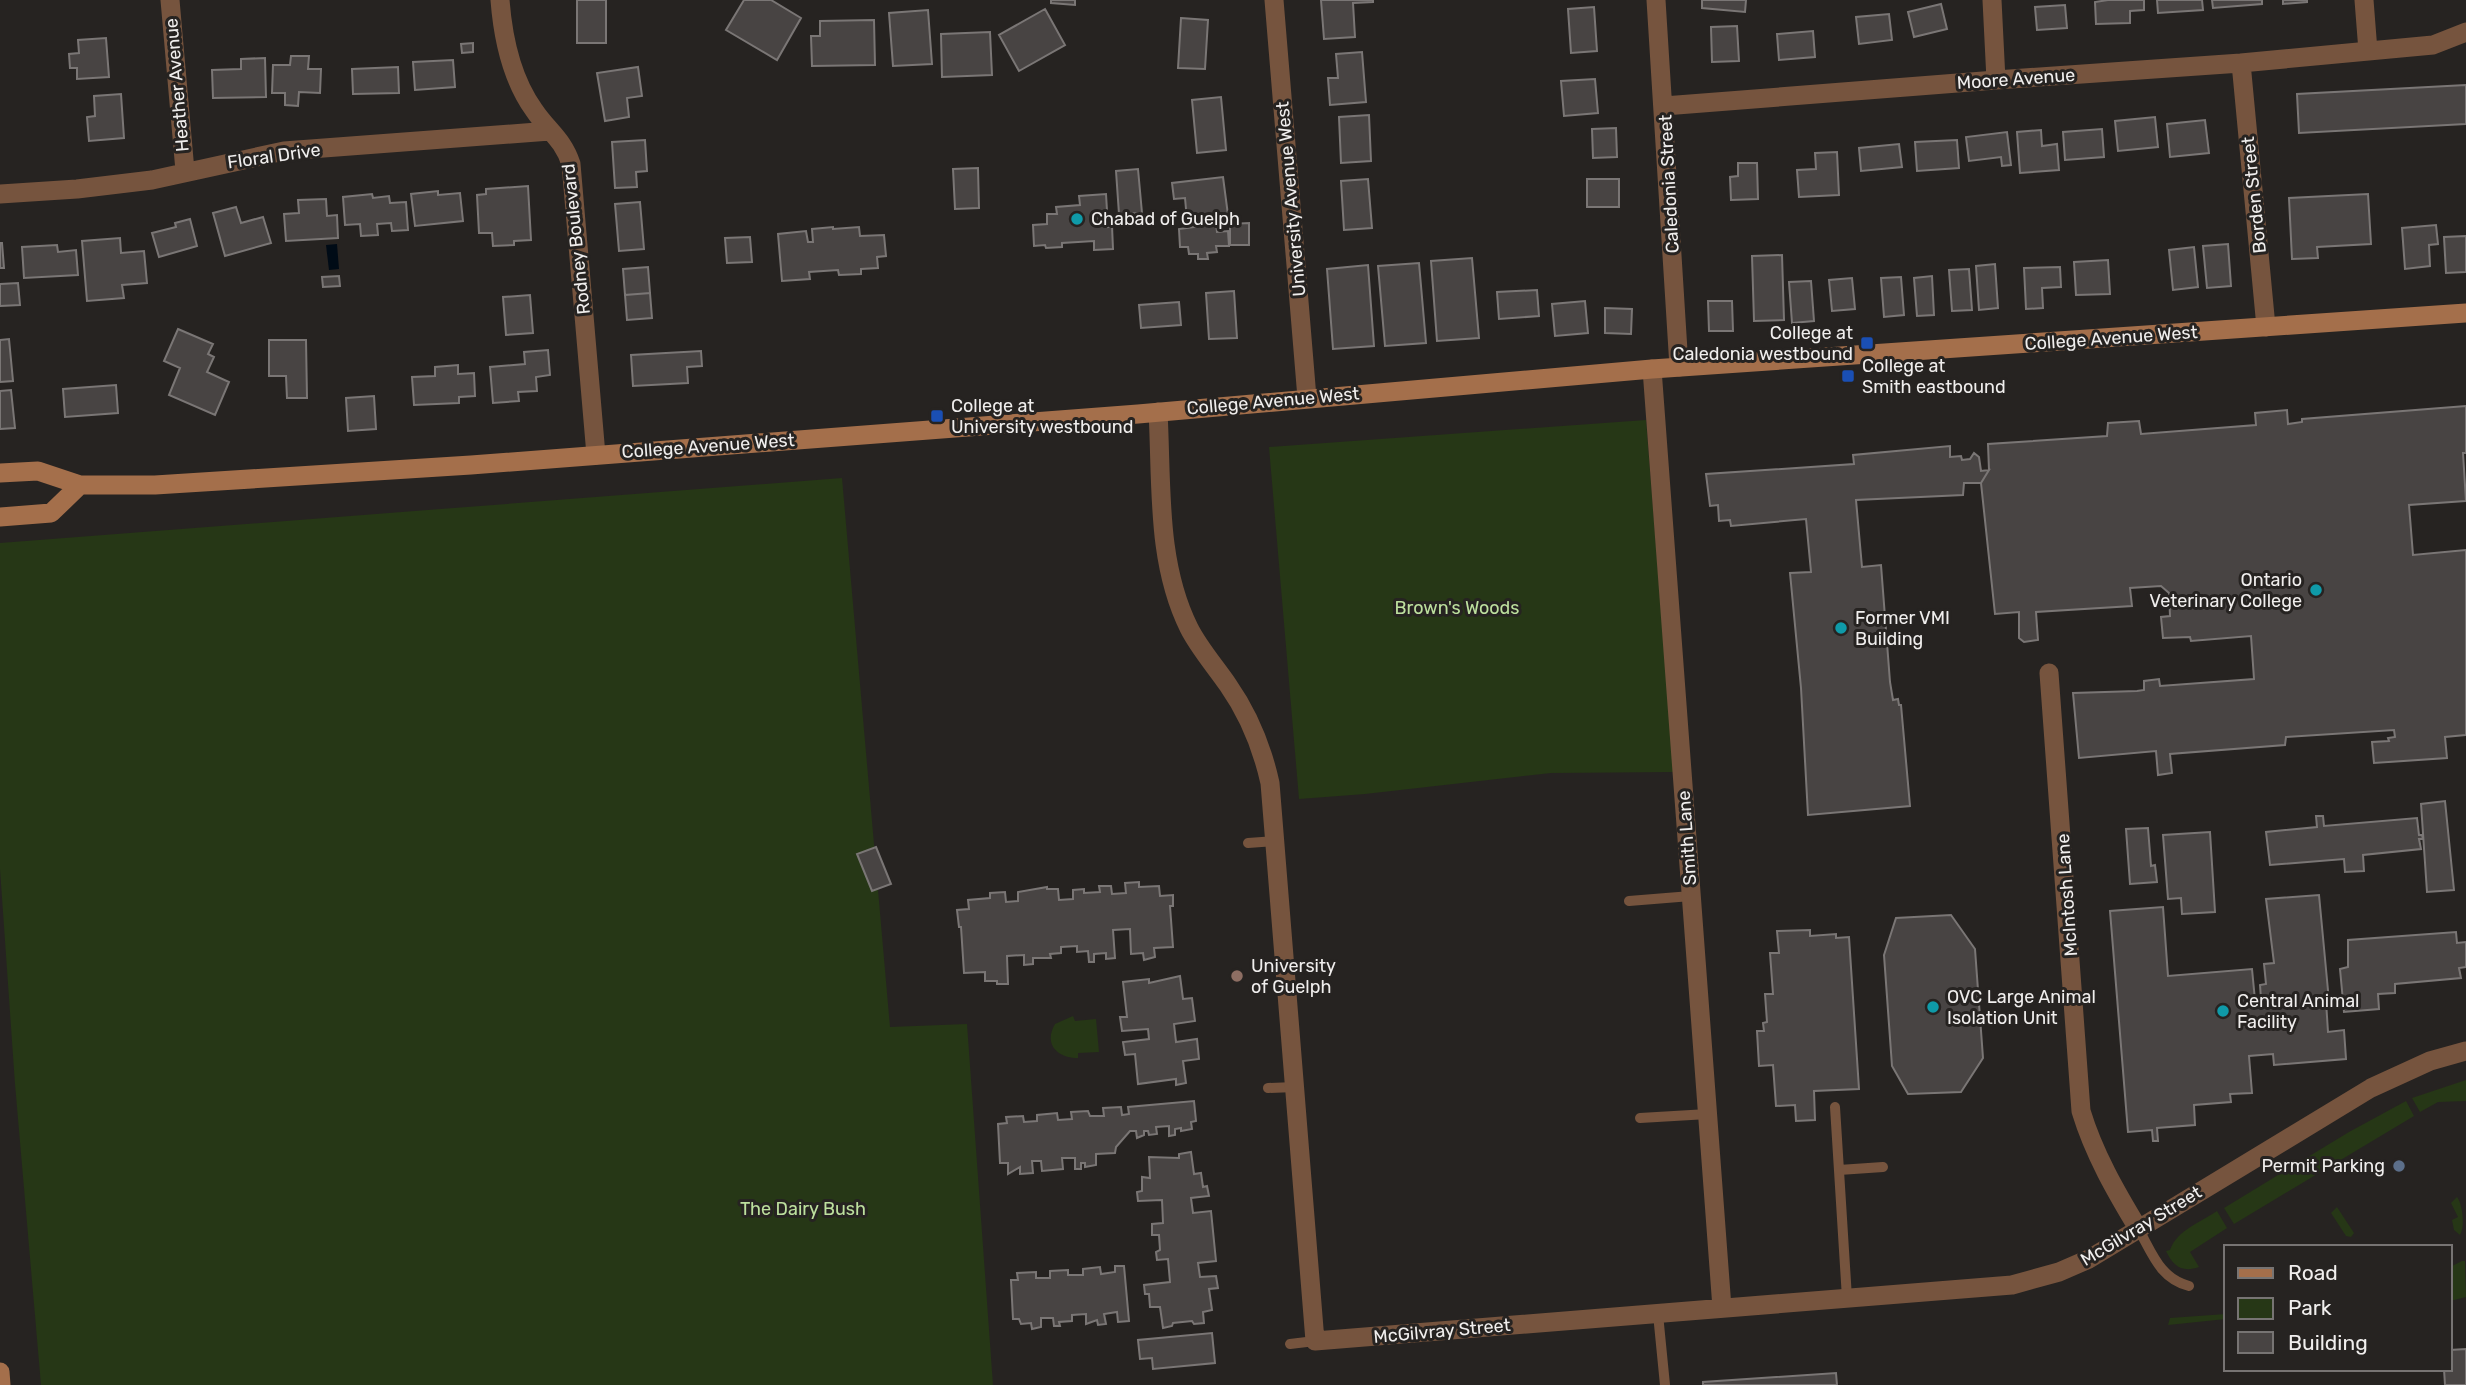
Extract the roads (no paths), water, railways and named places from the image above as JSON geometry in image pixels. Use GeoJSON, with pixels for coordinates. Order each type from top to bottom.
{"type":"FeatureCollection","features":[{"type":"Feature","properties":{"kind":"main road","name":"College Avenue West"},"geometry":{"type":"LineString","coordinates":[[0,473],[38,471],[80,485],[155,485],[1158,412],[1652,369],[2466,313]]}},
{"type":"Feature","properties":{"kind":"main road"},"geometry":{"type":"LineString","coordinates":[[0,517],[51,513],[80,485]]}},
{"type":"Feature","properties":{"kind":"main road"},"geometry":{"type":"LineString","coordinates":[[0,1373],[1,1385]]}},
{"type":"Feature","properties":{"kind":"street","name":"Heather Avenue"},"geometry":{"type":"LineString","coordinates":[[170,0],[185,171]]}},
{"type":"Feature","properties":{"kind":"street","name":"Rodney Boulevard"},"geometry":{"type":"LineString","coordinates":[[500,0],[502,32],[521,91],[550,131],[565,146],[571,164],[596,455]]}},
{"type":"Feature","properties":{"kind":"street","name":"University Avenue West"},"geometry":{"type":"LineString","coordinates":[[1275,0],[1307,398]]}},
{"type":"Feature","properties":{"kind":"street","name":"Caledonia Street"},"geometry":{"type":"LineString","coordinates":[[1656,0],[1679,367]]}},
{"type":"Feature","properties":{"kind":"street"},"geometry":{"type":"LineString","coordinates":[[1992,0],[1996,80]]}},
{"type":"Feature","properties":{"kind":"street"},"geometry":{"type":"LineString","coordinates":[[2364,0],[2368,51]]}},
{"type":"Feature","properties":{"kind":"street","name":"Moore Avenue"},"geometry":{"type":"LineString","coordinates":[[1664,106],[2241,63],[2433,45],[2466,32]]}},
{"type":"Feature","properties":{"kind":"street","name":"Borden Street"},"geometry":{"type":"LineString","coordinates":[[2241,63],[2266,327]]}},
{"type":"Feature","properties":{"kind":"street","name":"Floral Drive"},"geometry":{"type":"LineString","coordinates":[[0,194],[152,180],[284,151],[550,131]]}},
{"type":"Feature","properties":{"kind":"street","name":"Smith Lane"},"geometry":{"type":"LineString","coordinates":[[1652,369],[1722,1308]]}},
{"type":"Feature","properties":{"kind":"street"},"geometry":{"type":"LineString","coordinates":[[1158,412],[1164,534],[1175,593],[1193,635],[1238,700],[1255,732],[1270,783],[1315,1341]]}},
{"type":"Feature","properties":{"kind":"street","name":"McIntosh Lane"},"geometry":{"type":"LineString","coordinates":[[2049,673],[2081,1111],[2100,1161],[2139,1230]]}},
{"type":"Feature","properties":{"kind":"street","name":"McGilvray Street"},"geometry":{"type":"LineString","coordinates":[[1315,1341],[2012,1284],[2073,1266],[2139,1230],[2371,1088],[2430,1062],[2466,1051]]}},
{"type":"Feature","properties":{"kind":"lane"},"geometry":{"type":"LineString","coordinates":[[1248,843],[1275,841]]}},
{"type":"Feature","properties":{"kind":"lane"},"geometry":{"type":"LineString","coordinates":[[1629,901],[1691,896]]}},
{"type":"Feature","properties":{"kind":"lane"},"geometry":{"type":"LineString","coordinates":[[1268,1088],[1295,1087]]}},
{"type":"Feature","properties":{"kind":"lane"},"geometry":{"type":"LineString","coordinates":[[1835,1107],[1847,1298]]}},
{"type":"Feature","properties":{"kind":"lane"},"geometry":{"type":"LineString","coordinates":[[1640,1118],[1707,1114]]}},
{"type":"Feature","properties":{"kind":"lane"},"geometry":{"type":"LineString","coordinates":[[1839,1170],[1882,1167]]}},
{"type":"Feature","properties":{"kind":"lane"},"geometry":{"type":"LineString","coordinates":[[2139,1230],[2165,1274],[2175,1282],[2189,1286]]}},
{"type":"Feature","properties":{"kind":"lane"},"geometry":{"type":"LineString","coordinates":[[1658,1314],[1665,1385]]}},
{"type":"Feature","properties":{"kind":"lane"},"geometry":{"type":"LineString","coordinates":[[1290,1344],[1315,1341]]}},
{"type":"Feature","properties":{"kind":"place","name":"Chabad of Guelph"},"geometry":{"type":"Point","coordinates":[1077,219]}},
{"type":"Feature","properties":{"kind":"place","name":"College at Caledonia westbound"},"geometry":{"type":"Point","coordinates":[1867,343]}},
{"type":"Feature","properties":{"kind":"place","name":"College at Smith eastbound"},"geometry":{"type":"Point","coordinates":[1848,376]}},
{"type":"Feature","properties":{"kind":"place","name":"College at University westbound"},"geometry":{"type":"Point","coordinates":[937,416]}},
{"type":"Feature","properties":{"kind":"place","name":"Ontario Veterinary College"},"geometry":{"type":"Point","coordinates":[2316,590]}},
{"type":"Feature","properties":{"kind":"place","name":"Former VMI Building"},"geometry":{"type":"Point","coordinates":[1841,628]}},
{"type":"Feature","properties":{"kind":"place","name":"University of Guelph"},"geometry":{"type":"Point","coordinates":[1237,976]}},
{"type":"Feature","properties":{"kind":"place","name":"OVC Large Animal Isolation Unit"},"geometry":{"type":"Point","coordinates":[1933,1007]}},
{"type":"Feature","properties":{"kind":"place","name":"Central Animal Facility"},"geometry":{"type":"Point","coordinates":[2223,1011]}},
{"type":"Feature","properties":{"kind":"place","name":"Permit Parking"},"geometry":{"type":"Point","coordinates":[2399,1166]}},
{"type":"Feature","properties":{"kind":"park label","name":"Brown's Woods"},"geometry":{"type":"Point","coordinates":[1457,608]}},
{"type":"Feature","properties":{"kind":"park label","name":"The Dairy Bush"},"geometry":{"type":"Point","coordinates":[803,1209]}}]}
